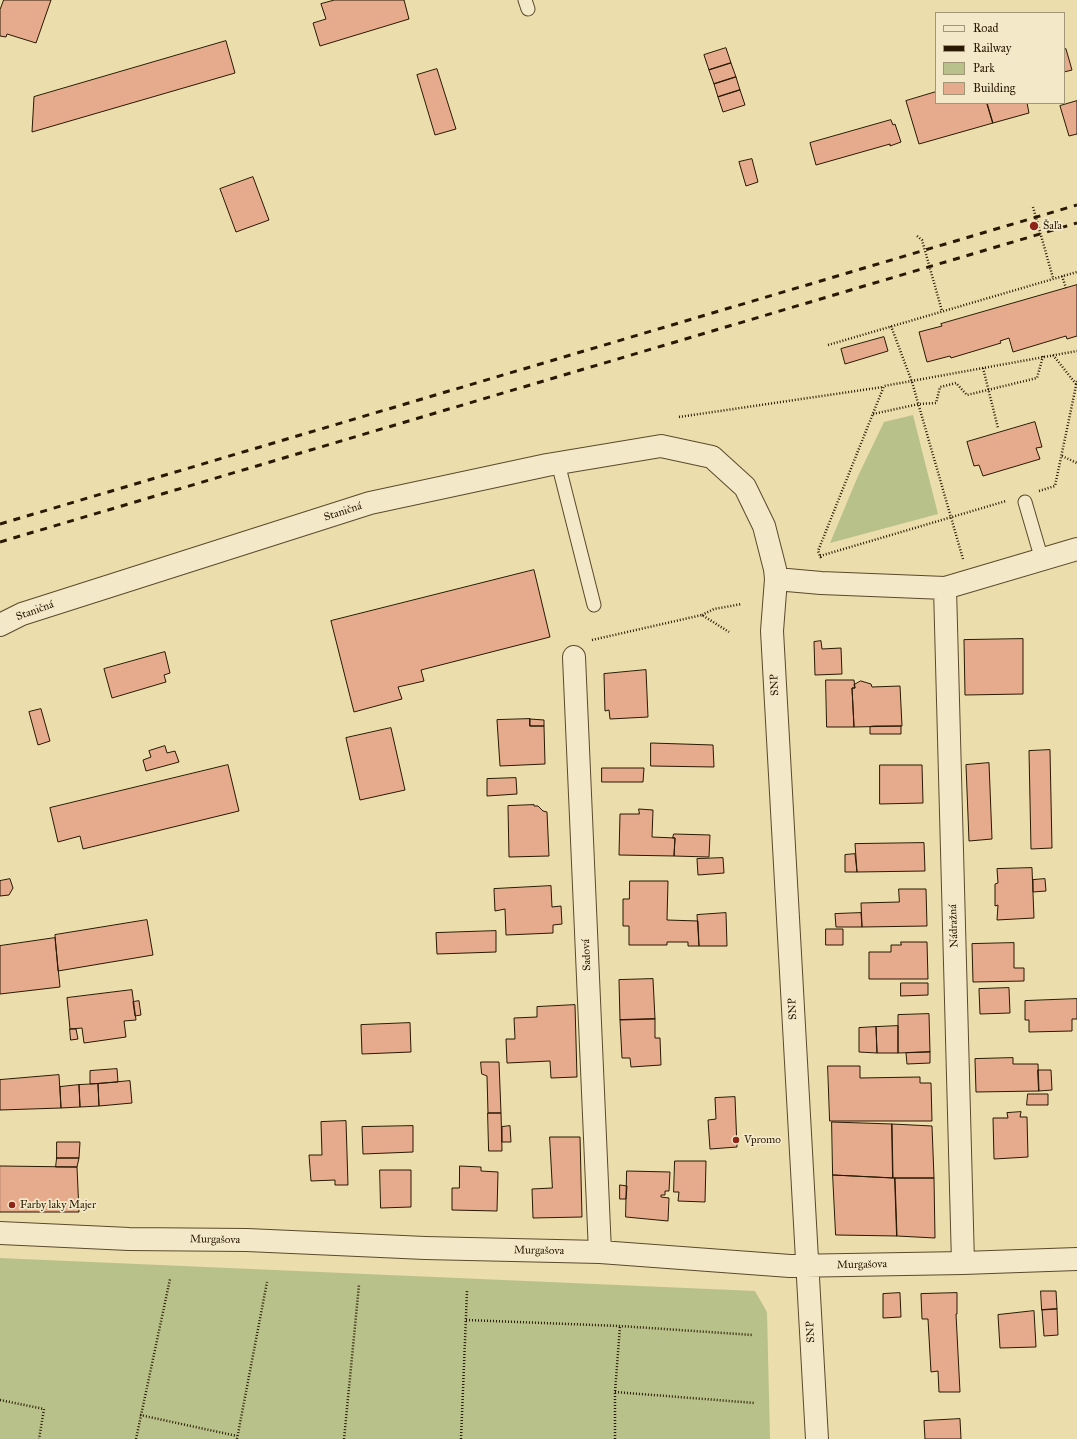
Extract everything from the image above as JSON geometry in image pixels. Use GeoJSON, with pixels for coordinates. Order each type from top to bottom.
{"type":"FeatureCollection","features":[{"type":"Feature","properties":{"kind":"street","name":"Staničná"},"geometry":{"type":"LineString","coordinates":[[0,625],[22,614],[370,503],[558,463],[661,446],[698,454]]}},
{"type":"Feature","properties":{"kind":"street","name":"SNP"},"geometry":{"type":"LineString","coordinates":[[698,454],[712,457],[745,488],[764,526],[776,579],[772,631],[817,1439]]}},
{"type":"Feature","properties":{"kind":"street"},"geometry":{"type":"LineString","coordinates":[[776,579],[945,588],[1077,549]]}},
{"type":"Feature","properties":{"kind":"street","name":"Nádražná"},"geometry":{"type":"LineString","coordinates":[[945,588],[963,1263]]}},
{"type":"Feature","properties":{"kind":"street","name":"Sadová"},"geometry":{"type":"LineString","coordinates":[[574,657],[600,1252]]}},
{"type":"Feature","properties":{"kind":"street","name":"Murgašova"},"geometry":{"type":"LineString","coordinates":[[0,1233],[129,1238],[247,1240],[425,1248],[600,1252],[790,1266],[963,1263],[1077,1259]]}},
{"type":"Feature","properties":{"kind":"lane"},"geometry":{"type":"LineString","coordinates":[[558,463],[594,605]]}},
{"type":"Feature","properties":{"kind":"lane"},"geometry":{"type":"LineString","coordinates":[[1029,497],[1042,560]]}},
{"type":"Feature","properties":{"kind":"path"},"geometry":{"type":"LineString","coordinates":[[1032,207],[1053,278]]}},
{"type":"Feature","properties":{"kind":"path"},"geometry":{"type":"LineString","coordinates":[[918,236],[922,240],[942,311]]}},
{"type":"Feature","properties":{"kind":"path"},"geometry":{"type":"LineString","coordinates":[[828,345],[1077,272]]}},
{"type":"Feature","properties":{"kind":"path"},"geometry":{"type":"LineString","coordinates":[[1062,276],[1066,288]]}},
{"type":"Feature","properties":{"kind":"path"},"geometry":{"type":"LineString","coordinates":[[891,326],[919,404],[963,560]]}},
{"type":"Feature","properties":{"kind":"path"},"geometry":{"type":"LineString","coordinates":[[679,418],[912,382],[1043,356],[1077,351]]}},
{"type":"Feature","properties":{"kind":"path"},"geometry":{"type":"LineString","coordinates":[[1029,497],[1056,486],[1077,383],[1053,355]]}},
{"type":"Feature","properties":{"kind":"path"},"geometry":{"type":"LineString","coordinates":[[873,414],[919,404],[936,403],[940,387],[956,383],[967,395],[1037,378],[1043,356]]}},
{"type":"Feature","properties":{"kind":"path"},"geometry":{"type":"LineString","coordinates":[[983,368],[998,428]]}},
{"type":"Feature","properties":{"kind":"path"},"geometry":{"type":"LineString","coordinates":[[822,561],[818,551],[884,386]]}},
{"type":"Feature","properties":{"kind":"path"},"geometry":{"type":"LineString","coordinates":[[1062,456],[1077,463]]}},
{"type":"Feature","properties":{"kind":"path"},"geometry":{"type":"LineString","coordinates":[[820,556],[1011,499]]}},
{"type":"Feature","properties":{"kind":"path"},"geometry":{"type":"LineString","coordinates":[[574,657],[575,644],[702,615],[714,609],[742,604]]}},
{"type":"Feature","properties":{"kind":"path"},"geometry":{"type":"LineString","coordinates":[[702,615],[729,632]]}},
{"type":"Feature","properties":{"kind":"path"},"geometry":{"type":"LineString","coordinates":[[136,1439],[170,1279]]}},
{"type":"Feature","properties":{"kind":"path"},"geometry":{"type":"LineString","coordinates":[[140,1415],[237,1437],[267,1282]]}},
{"type":"Feature","properties":{"kind":"path"},"geometry":{"type":"LineString","coordinates":[[344,1439],[359,1285]]}},
{"type":"Feature","properties":{"kind":"path"},"geometry":{"type":"LineString","coordinates":[[461,1439],[467,1291]]}},
{"type":"Feature","properties":{"kind":"path"},"geometry":{"type":"LineString","coordinates":[[466,1320],[620,1326],[753,1335]]}},
{"type":"Feature","properties":{"kind":"path"},"geometry":{"type":"LineString","coordinates":[[615,1439],[620,1326]]}},
{"type":"Feature","properties":{"kind":"path"},"geometry":{"type":"LineString","coordinates":[[616,1392],[755,1403]]}},
{"type":"Feature","properties":{"kind":"path"},"geometry":{"type":"LineString","coordinates":[[0,1400],[44,1409],[39,1439]]}},
{"type":"Feature","properties":{"kind":"green space"},"geometry":{"type":"Polygon","coordinates":[[[913,415],[938,514],[830,543],[858,476],[884,422],[913,415]]]}},
{"type":"Feature","properties":{"kind":"green space"},"geometry":{"type":"Polygon","coordinates":[[[0,1258],[755,1291],[767,1312],[770,1439],[0,1439],[0,1258]]]}},
{"type":"Feature","properties":{"kind":"building"},"geometry":{"type":"Polygon","coordinates":[[[4,0],[51,0],[36,43],[7,34],[6,37],[0,36],[0,10],[4,0]]]}},
{"type":"Feature","properties":{"kind":"building"},"geometry":{"type":"Polygon","coordinates":[[[335,0],[404,0],[409,19],[320,46],[313,23],[326,19],[321,4],[335,0]]]}},
{"type":"Feature","properties":{"kind":"building"},"geometry":{"type":"Polygon","coordinates":[[[226,41],[235,73],[32,132],[34,97],[226,41]]]}},
{"type":"Feature","properties":{"kind":"building"},"geometry":{"type":"Polygon","coordinates":[[[726,48],[731,63],[709,70],[704,55],[726,48]]]}},
{"type":"Feature","properties":{"kind":"building"},"geometry":{"type":"Polygon","coordinates":[[[1065,50],[1072,70],[1065,72],[1065,50]]]}},
{"type":"Feature","properties":{"kind":"building"},"geometry":{"type":"Polygon","coordinates":[[[731,63],[736,77],[714,84],[709,70],[731,63]]]}},
{"type":"Feature","properties":{"kind":"building"},"geometry":{"type":"Polygon","coordinates":[[[437,69],[456,129],[435,135],[417,75],[437,69]]]}},
{"type":"Feature","properties":{"kind":"building"},"geometry":{"type":"Polygon","coordinates":[[[736,77],[740,90],[718,97],[714,84],[736,77]]]}},
{"type":"Feature","properties":{"kind":"building"},"geometry":{"type":"Polygon","coordinates":[[[740,90],[745,105],[723,112],[718,97],[740,90]]]}},
{"type":"Feature","properties":{"kind":"building"},"geometry":{"type":"Polygon","coordinates":[[[935,92],[935,104],[987,104],[993,123],[919,144],[906,101],[935,92]]]}},
{"type":"Feature","properties":{"kind":"building"},"geometry":{"type":"Polygon","coordinates":[[[1077,101],[1077,134],[1069,136],[1060,106],[1077,101]]]}},
{"type":"Feature","properties":{"kind":"building"},"geometry":{"type":"Polygon","coordinates":[[[987,104],[1027,104],[1029,113],[993,123],[987,104]]]}},
{"type":"Feature","properties":{"kind":"building"},"geometry":{"type":"Polygon","coordinates":[[[891,120],[893,125],[895,124],[901,142],[816,165],[810,143],[891,120]]]}},
{"type":"Feature","properties":{"kind":"building"},"geometry":{"type":"Polygon","coordinates":[[[752,159],[758,182],[746,186],[739,162],[752,159]]]}},
{"type":"Feature","properties":{"kind":"building"},"geometry":{"type":"Polygon","coordinates":[[[253,177],[269,220],[236,232],[220,189],[253,177]]]}},
{"type":"Feature","properties":{"kind":"building"},"geometry":{"type":"Polygon","coordinates":[[[1077,285],[1077,336],[1067,339],[1066,336],[1013,352],[1009,338],[1000,341],[1001,343],[951,358],[950,356],[927,362],[919,332],[942,326],[941,324],[1077,285]]]}},
{"type":"Feature","properties":{"kind":"building"},"geometry":{"type":"Polygon","coordinates":[[[884,337],[888,351],[845,364],[841,349],[884,337]]]}},
{"type":"Feature","properties":{"kind":"building"},"geometry":{"type":"Polygon","coordinates":[[[1035,422],[1042,447],[1036,448],[1040,459],[983,476],[979,465],[974,466],[967,442],[1035,422]]]}},
{"type":"Feature","properties":{"kind":"building"},"geometry":{"type":"Polygon","coordinates":[[[534,570],[550,637],[421,670],[424,681],[398,687],[402,699],[354,712],[331,621],[534,570]]]}},
{"type":"Feature","properties":{"kind":"building"},"geometry":{"type":"Polygon","coordinates":[[[1023,639],[1023,694],[965,695],[964,640],[1023,639]]]}},
{"type":"Feature","properties":{"kind":"building"},"geometry":{"type":"Polygon","coordinates":[[[821,641],[822,649],[841,648],[842,674],[815,675],[814,642],[821,641]]]}},
{"type":"Feature","properties":{"kind":"building"},"geometry":{"type":"Polygon","coordinates":[[[165,652],[170,673],[164,675],[166,682],[112,698],[104,669],[165,652]]]}},
{"type":"Feature","properties":{"kind":"building"},"geometry":{"type":"Polygon","coordinates":[[[646,670],[648,717],[610,719],[609,710],[605,711],[604,674],[646,670]]]}},
{"type":"Feature","properties":{"kind":"building"},"geometry":{"type":"Polygon","coordinates":[[[826,680],[854,680],[855,688],[852,688],[854,727],[827,727],[826,680]]]}},
{"type":"Feature","properties":{"kind":"building"},"geometry":{"type":"Polygon","coordinates":[[[861,681],[871,684],[872,687],[900,686],[902,726],[854,727],[852,688],[855,688],[854,685],[861,681]]]}},
{"type":"Feature","properties":{"kind":"building"},"geometry":{"type":"Polygon","coordinates":[[[41,709],[50,741],[38,745],[29,712],[41,709]]]}},
{"type":"Feature","properties":{"kind":"building"},"geometry":{"type":"Polygon","coordinates":[[[530,719],[544,720],[544,726],[530,726],[530,719]]]}},
{"type":"Feature","properties":{"kind":"building"},"geometry":{"type":"Polygon","coordinates":[[[530,719],[530,726],[544,726],[545,764],[500,766],[497,720],[530,719]]]}},
{"type":"Feature","properties":{"kind":"building"},"geometry":{"type":"Polygon","coordinates":[[[901,726],[901,734],[870,734],[870,727],[901,726]]]}},
{"type":"Feature","properties":{"kind":"building"},"geometry":{"type":"Polygon","coordinates":[[[391,728],[405,790],[360,800],[346,738],[391,728]]]}},
{"type":"Feature","properties":{"kind":"building"},"geometry":{"type":"Polygon","coordinates":[[[651,743],[713,745],[714,767],[651,766],[651,743]]]}},
{"type":"Feature","properties":{"kind":"building"},"geometry":{"type":"Polygon","coordinates":[[[165,746],[167,753],[175,751],[179,762],[146,771],[143,760],[151,757],[149,751],[165,746]]]}},
{"type":"Feature","properties":{"kind":"building"},"geometry":{"type":"Polygon","coordinates":[[[1050,750],[1052,848],[1031,849],[1029,751],[1050,750]]]}},
{"type":"Feature","properties":{"kind":"building"},"geometry":{"type":"Polygon","coordinates":[[[989,763],[992,839],[969,841],[966,765],[989,763]]]}},
{"type":"Feature","properties":{"kind":"building"},"geometry":{"type":"Polygon","coordinates":[[[228,765],[239,811],[83,849],[80,836],[58,842],[50,808],[228,765]]]}},
{"type":"Feature","properties":{"kind":"building"},"geometry":{"type":"Polygon","coordinates":[[[880,765],[922,765],[923,803],[880,804],[880,765]]]}},
{"type":"Feature","properties":{"kind":"building"},"geometry":{"type":"Polygon","coordinates":[[[602,768],[644,768],[643,782],[602,782],[602,768]]]}},
{"type":"Feature","properties":{"kind":"building"},"geometry":{"type":"Polygon","coordinates":[[[516,778],[517,794],[487,796],[487,779],[516,778]]]}},
{"type":"Feature","properties":{"kind":"building"},"geometry":{"type":"Polygon","coordinates":[[[534,805],[547,812],[549,856],[509,857],[508,806],[534,805]]]}},
{"type":"Feature","properties":{"kind":"building"},"geometry":{"type":"Polygon","coordinates":[[[639,809],[653,810],[652,837],[675,838],[674,856],[619,855],[620,814],[639,814],[639,809]]]}},
{"type":"Feature","properties":{"kind":"building"},"geometry":{"type":"Polygon","coordinates":[[[674,834],[710,835],[709,857],[674,856],[674,834]]]}},
{"type":"Feature","properties":{"kind":"building"},"geometry":{"type":"Polygon","coordinates":[[[924,843],[925,871],[857,872],[855,844],[924,843]]]}},
{"type":"Feature","properties":{"kind":"building"},"geometry":{"type":"Polygon","coordinates":[[[855,854],[857,872],[845,872],[845,855],[855,854]]]}},
{"type":"Feature","properties":{"kind":"building"},"geometry":{"type":"Polygon","coordinates":[[[723,858],[724,873],[698,875],[697,859],[723,858]]]}},
{"type":"Feature","properties":{"kind":"building"},"geometry":{"type":"Polygon","coordinates":[[[1032,868],[1034,918],[997,920],[998,905],[995,906],[995,884],[998,883],[997,869],[1032,868]]]}},
{"type":"Feature","properties":{"kind":"building"},"geometry":{"type":"Polygon","coordinates":[[[10,879],[13,888],[9,895],[0,896],[0,881],[10,879]]]}},
{"type":"Feature","properties":{"kind":"building"},"geometry":{"type":"Polygon","coordinates":[[[1045,879],[1046,891],[1033,892],[1033,880],[1045,879]]]}},
{"type":"Feature","properties":{"kind":"building"},"geometry":{"type":"Polygon","coordinates":[[[630,881],[668,881],[667,920],[698,921],[699,946],[688,946],[688,942],[667,942],[667,945],[629,945],[629,926],[623,926],[623,899],[629,899],[630,881]]]}},
{"type":"Feature","properties":{"kind":"building"},"geometry":{"type":"Polygon","coordinates":[[[551,886],[552,907],[561,906],[562,924],[553,925],[553,933],[506,935],[505,909],[495,911],[494,889],[551,886]]]}},
{"type":"Feature","properties":{"kind":"building"},"geometry":{"type":"Polygon","coordinates":[[[899,889],[926,889],[927,926],[862,927],[861,903],[899,902],[899,889]]]}},
{"type":"Feature","properties":{"kind":"building"},"geometry":{"type":"Polygon","coordinates":[[[726,913],[727,946],[699,946],[697,915],[726,913]]]}},
{"type":"Feature","properties":{"kind":"building"},"geometry":{"type":"Polygon","coordinates":[[[861,913],[862,927],[836,927],[835,914],[861,913]]]}},
{"type":"Feature","properties":{"kind":"building"},"geometry":{"type":"Polygon","coordinates":[[[147,920],[153,955],[58,971],[55,935],[147,920]]]}},
{"type":"Feature","properties":{"kind":"building"},"geometry":{"type":"Polygon","coordinates":[[[826,929],[843,929],[843,945],[826,945],[826,929]]]}},
{"type":"Feature","properties":{"kind":"building"},"geometry":{"type":"Polygon","coordinates":[[[496,931],[496,952],[437,954],[436,933],[496,931]]]}},
{"type":"Feature","properties":{"kind":"building"},"geometry":{"type":"Polygon","coordinates":[[[55,938],[60,987],[0,994],[0,946],[55,938]]]}},
{"type":"Feature","properties":{"kind":"building"},"geometry":{"type":"Polygon","coordinates":[[[901,942],[927,942],[928,979],[869,979],[869,952],[891,952],[891,945],[901,945],[901,942]]]}},
{"type":"Feature","properties":{"kind":"building"},"geometry":{"type":"Polygon","coordinates":[[[1014,943],[1014,968],[1024,968],[1024,981],[973,982],[972,944],[1014,943]]]}},
{"type":"Feature","properties":{"kind":"building"},"geometry":{"type":"Polygon","coordinates":[[[653,979],[655,1019],[620,1020],[619,980],[653,979]]]}},
{"type":"Feature","properties":{"kind":"building"},"geometry":{"type":"Polygon","coordinates":[[[901,983],[928,983],[928,995],[901,996],[901,983]]]}},
{"type":"Feature","properties":{"kind":"building"},"geometry":{"type":"Polygon","coordinates":[[[1009,988],[1010,1013],[980,1014],[979,989],[1009,988]]]}},
{"type":"Feature","properties":{"kind":"building"},"geometry":{"type":"Polygon","coordinates":[[[132,990],[136,1020],[124,1021],[126,1037],[84,1043],[82,1028],[70,1029],[67,998],[132,990]]]}},
{"type":"Feature","properties":{"kind":"building"},"geometry":{"type":"Polygon","coordinates":[[[1077,999],[1077,1019],[1072,1019],[1072,1031],[1029,1032],[1029,1020],[1025,1020],[1025,1001],[1077,999]]]}},
{"type":"Feature","properties":{"kind":"building"},"geometry":{"type":"Polygon","coordinates":[[[139,1001],[141,1015],[135,1016],[133,1002],[139,1001]]]}},
{"type":"Feature","properties":{"kind":"building"},"geometry":{"type":"Polygon","coordinates":[[[575,1005],[577,1077],[551,1078],[550,1061],[507,1063],[506,1039],[515,1039],[514,1018],[537,1017],[537,1007],[575,1005]]]}},
{"type":"Feature","properties":{"kind":"building"},"geometry":{"type":"Polygon","coordinates":[[[929,1014],[930,1052],[898,1053],[898,1015],[929,1014]]]}},
{"type":"Feature","properties":{"kind":"building"},"geometry":{"type":"Polygon","coordinates":[[[655,1019],[655,1038],[660,1038],[661,1065],[631,1067],[630,1058],[622,1058],[620,1020],[655,1019]]]}},
{"type":"Feature","properties":{"kind":"building"},"geometry":{"type":"Polygon","coordinates":[[[410,1023],[411,1052],[362,1054],[361,1025],[410,1023]]]}},
{"type":"Feature","properties":{"kind":"building"},"geometry":{"type":"Polygon","coordinates":[[[898,1026],[898,1053],[877,1053],[876,1027],[898,1026]]]}},
{"type":"Feature","properties":{"kind":"building"},"geometry":{"type":"Polygon","coordinates":[[[876,1027],[877,1053],[859,1052],[859,1028],[876,1027]]]}},
{"type":"Feature","properties":{"kind":"building"},"geometry":{"type":"Polygon","coordinates":[[[70,1029],[76,1029],[78,1039],[71,1040],[70,1029]]]}},
{"type":"Feature","properties":{"kind":"building"},"geometry":{"type":"Polygon","coordinates":[[[930,1052],[930,1063],[907,1064],[906,1053],[930,1052]]]}},
{"type":"Feature","properties":{"kind":"building"},"geometry":{"type":"Polygon","coordinates":[[[1013,1058],[1013,1064],[1038,1064],[1039,1091],[976,1092],[975,1059],[1013,1058]]]}},
{"type":"Feature","properties":{"kind":"building"},"geometry":{"type":"Polygon","coordinates":[[[481,1062],[499,1062],[501,1113],[488,1113],[487,1076],[482,1074],[481,1062]]]}},
{"type":"Feature","properties":{"kind":"building"},"geometry":{"type":"Polygon","coordinates":[[[828,1066],[860,1066],[860,1078],[920,1077],[920,1083],[931,1083],[932,1121],[830,1121],[828,1066]]]}},
{"type":"Feature","properties":{"kind":"building"},"geometry":{"type":"Polygon","coordinates":[[[117,1069],[118,1082],[90,1084],[90,1071],[117,1069]]]}},
{"type":"Feature","properties":{"kind":"building"},"geometry":{"type":"Polygon","coordinates":[[[1038,1070],[1051,1070],[1052,1090],[1039,1091],[1038,1070]]]}},
{"type":"Feature","properties":{"kind":"building"},"geometry":{"type":"Polygon","coordinates":[[[59,1075],[61,1108],[0,1110],[0,1080],[59,1075]]]}},
{"type":"Feature","properties":{"kind":"building"},"geometry":{"type":"Polygon","coordinates":[[[130,1081],[132,1103],[99,1106],[98,1084],[130,1081]]]}},
{"type":"Feature","properties":{"kind":"building"},"geometry":{"type":"Polygon","coordinates":[[[98,1084],[99,1106],[80,1107],[79,1085],[98,1084]]]}},
{"type":"Feature","properties":{"kind":"building"},"geometry":{"type":"Polygon","coordinates":[[[79,1085],[80,1107],[61,1108],[60,1087],[79,1085]]]}},
{"type":"Feature","properties":{"kind":"building"},"geometry":{"type":"Polygon","coordinates":[[[1028,1094],[1048,1094],[1048,1105],[1027,1105],[1028,1094]]]}},
{"type":"Feature","properties":{"kind":"building"},"geometry":{"type":"Polygon","coordinates":[[[735,1097],[737,1147],[710,1149],[708,1120],[716,1119],[715,1098],[735,1097]]]}},
{"type":"Feature","properties":{"kind":"building"},"geometry":{"type":"Polygon","coordinates":[[[1021,1112],[1020,1117],[1027,1117],[1028,1157],[994,1159],[993,1118],[1008,1118],[1007,1113],[1021,1112]]]}},
{"type":"Feature","properties":{"kind":"building"},"geometry":{"type":"Polygon","coordinates":[[[488,1113],[501,1113],[502,1151],[489,1151],[488,1113]]]}},
{"type":"Feature","properties":{"kind":"building"},"geometry":{"type":"Polygon","coordinates":[[[346,1121],[348,1185],[335,1185],[335,1180],[311,1181],[309,1155],[322,1155],[321,1122],[346,1121]]]}},
{"type":"Feature","properties":{"kind":"building"},"geometry":{"type":"Polygon","coordinates":[[[832,1122],[892,1124],[893,1178],[833,1175],[832,1122]]]}},
{"type":"Feature","properties":{"kind":"building"},"geometry":{"type":"Polygon","coordinates":[[[892,1124],[932,1126],[934,1178],[893,1178],[892,1124]]]}},
{"type":"Feature","properties":{"kind":"building"},"geometry":{"type":"Polygon","coordinates":[[[413,1126],[413,1152],[363,1154],[362,1127],[413,1126]]]}},
{"type":"Feature","properties":{"kind":"building"},"geometry":{"type":"Polygon","coordinates":[[[510,1126],[511,1142],[502,1142],[502,1127],[510,1126]]]}},
{"type":"Feature","properties":{"kind":"building"},"geometry":{"type":"Polygon","coordinates":[[[550,1137],[580,1137],[582,1217],[533,1218],[532,1189],[552,1188],[550,1137]]]}},
{"type":"Feature","properties":{"kind":"building"},"geometry":{"type":"Polygon","coordinates":[[[57,1142],[80,1142],[79,1158],[57,1158],[57,1142]]]}},
{"type":"Feature","properties":{"kind":"building"},"geometry":{"type":"Polygon","coordinates":[[[57,1158],[79,1158],[77,1167],[56,1167],[57,1158]]]}},
{"type":"Feature","properties":{"kind":"building"},"geometry":{"type":"Polygon","coordinates":[[[675,1161],[706,1161],[705,1202],[678,1201],[679,1192],[674,1192],[675,1161]]]}},
{"type":"Feature","properties":{"kind":"building"},"geometry":{"type":"Polygon","coordinates":[[[0,1166],[77,1167],[79,1212],[0,1212],[0,1166]]]}},
{"type":"Feature","properties":{"kind":"building"},"geometry":{"type":"Polygon","coordinates":[[[460,1166],[481,1167],[481,1171],[498,1172],[497,1211],[452,1210],[452,1188],[459,1188],[460,1166]]]}},
{"type":"Feature","properties":{"kind":"building"},"geometry":{"type":"Polygon","coordinates":[[[380,1170],[411,1170],[411,1207],[381,1208],[380,1170]]]}},
{"type":"Feature","properties":{"kind":"building"},"geometry":{"type":"Polygon","coordinates":[[[627,1171],[670,1172],[669,1191],[665,1191],[665,1195],[661,1195],[661,1197],[669,1198],[668,1221],[626,1217],[627,1171]]]}},
{"type":"Feature","properties":{"kind":"building"},"geometry":{"type":"Polygon","coordinates":[[[833,1175],[895,1178],[897,1236],[836,1235],[833,1175]]]}},
{"type":"Feature","properties":{"kind":"building"},"geometry":{"type":"Polygon","coordinates":[[[895,1178],[934,1178],[935,1238],[897,1236],[895,1178]]]}},
{"type":"Feature","properties":{"kind":"building"},"geometry":{"type":"Polygon","coordinates":[[[620,1185],[627,1186],[626,1199],[620,1199],[620,1185]]]}},
{"type":"Feature","properties":{"kind":"building"},"geometry":{"type":"Polygon","coordinates":[[[1041,1291],[1056,1291],[1057,1309],[1042,1310],[1041,1291]]]}},
{"type":"Feature","properties":{"kind":"building"},"geometry":{"type":"Polygon","coordinates":[[[900,1293],[901,1317],[883,1318],[883,1294],[900,1293]]]}},
{"type":"Feature","properties":{"kind":"building"},"geometry":{"type":"Polygon","coordinates":[[[957,1293],[956,1314],[960,1392],[939,1392],[938,1371],[931,1372],[928,1319],[922,1319],[921,1294],[957,1293]]]}},
{"type":"Feature","properties":{"kind":"building"},"geometry":{"type":"Polygon","coordinates":[[[1057,1309],[1058,1335],[1044,1336],[1042,1310],[1057,1309]]]}},
{"type":"Feature","properties":{"kind":"building"},"geometry":{"type":"Polygon","coordinates":[[[1034,1311],[1036,1347],[1000,1348],[998,1315],[1034,1311]]]}},
{"type":"Feature","properties":{"kind":"building"},"geometry":{"type":"Polygon","coordinates":[[[960,1419],[961,1439],[925,1439],[924,1421],[960,1419]]]}},
{"type":"Feature","properties":{"kind":"railway"},"geometry":{"type":"LineString","coordinates":[[0,524],[1077,205]]}},
{"type":"Feature","properties":{"kind":"railway"},"geometry":{"type":"LineString","coordinates":[[0,542],[1077,223]]}},
{"type":"Feature","properties":{"kind":"place","name":"Šaľa"},"geometry":{"type":"Point","coordinates":[1034,226]}},
{"type":"Feature","properties":{"kind":"place","name":"Vpromo"},"geometry":{"type":"Point","coordinates":[736,1140]}},
{"type":"Feature","properties":{"kind":"place","name":"Farby laky Majer"},"geometry":{"type":"Point","coordinates":[12,1205]}}]}
